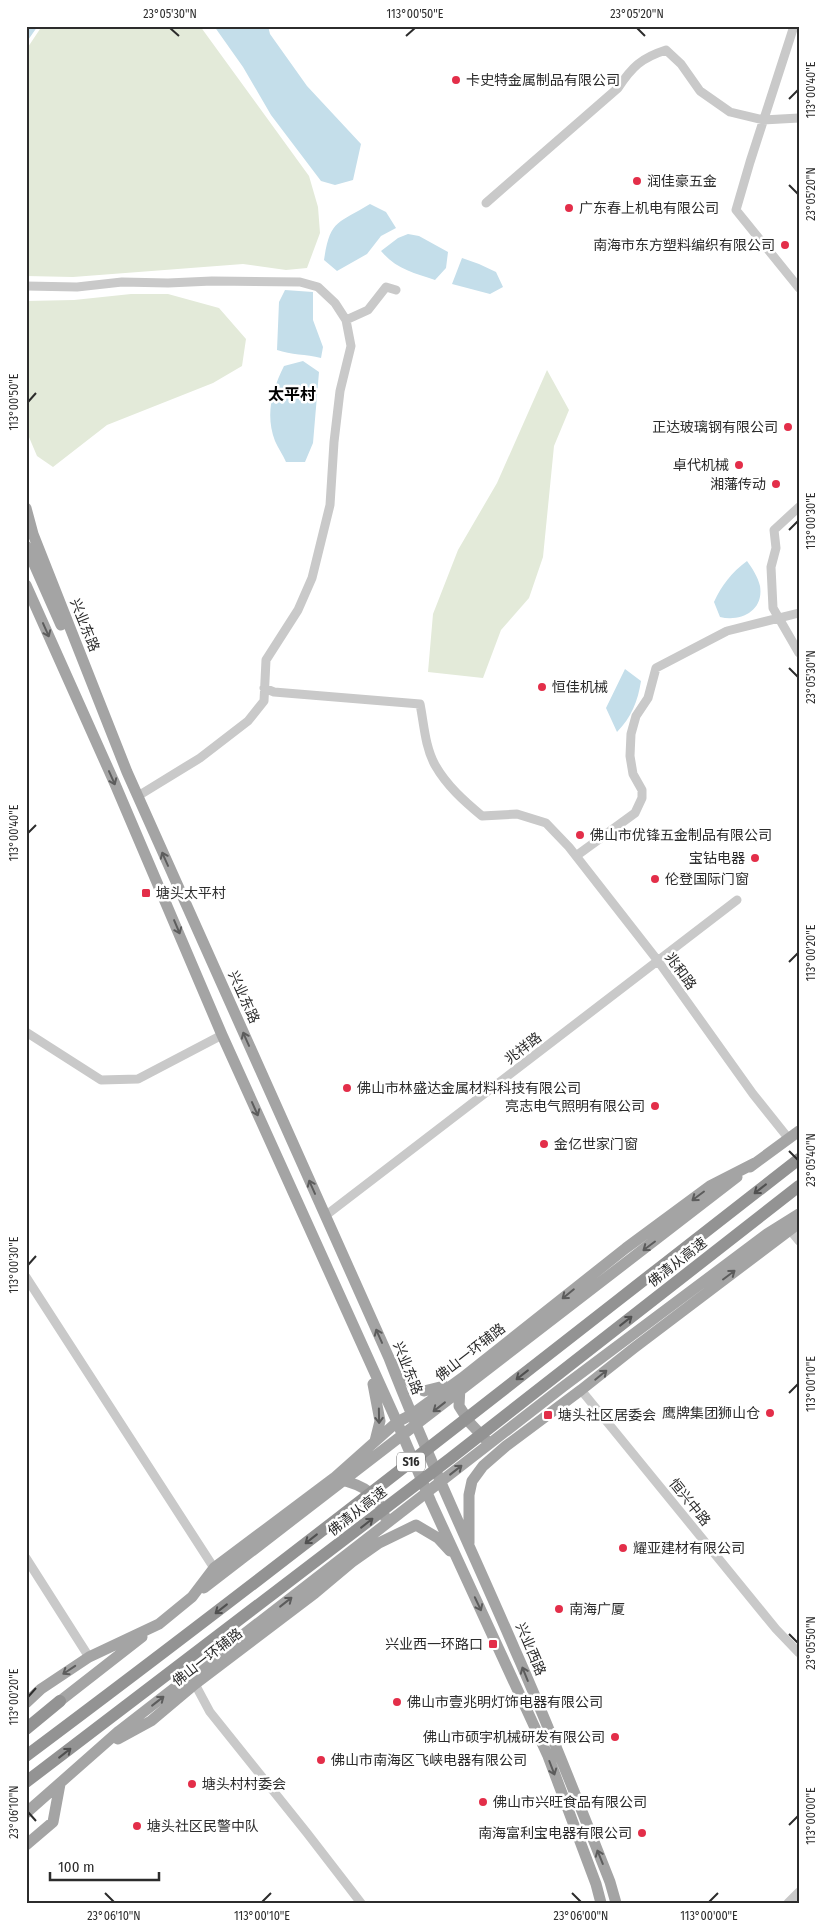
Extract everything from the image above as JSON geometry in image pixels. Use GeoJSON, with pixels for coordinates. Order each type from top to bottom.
{"type":"FeatureCollection","features":[{"type":"Feature","properties":{"kind":"highway","name":"佛清从高速"},"geometry":{"type":"LineString","coordinates":[[26,1756],[260,1579],[799,1159]]}},
{"type":"Feature","properties":{"kind":"highway","name":"佛清从高速"},"geometry":{"type":"LineString","coordinates":[[26,1782],[272,1595],[799,1186]]}},
{"type":"Feature","properties":{"kind":"highway"},"geometry":{"type":"LineString","coordinates":[[764,1214],[799,1192]]}},
{"type":"Feature","properties":{"kind":"highway"},"geometry":{"type":"LineString","coordinates":[[26,1729],[60,1700]]}},
{"type":"Feature","properties":{"kind":"main road","name":"兴业东路"},"geometry":{"type":"LineString","coordinates":[[26,508],[33,534],[138,796],[389,1358],[445,1494]]}},
{"type":"Feature","properties":{"kind":"main road"},"geometry":{"type":"LineString","coordinates":[[26,546],[128,772]]}},
{"type":"Feature","properties":{"kind":"main road"},"geometry":{"type":"LineString","coordinates":[[26,585],[119,792],[222,1035],[397,1422]]}},
{"type":"Feature","properties":{"kind":"main road","name":"佛山一环辅路"},"geometry":{"type":"LineString","coordinates":[[26,1703],[42,1689],[89,1657],[159,1624],[755,1163],[799,1131]]}},
{"type":"Feature","properties":{"kind":"main road","name":"佛山一环辅路"},"geometry":{"type":"LineString","coordinates":[[192,1597],[214,1568],[334,1478],[397,1422],[411,1415],[462,1378],[626,1248],[710,1186],[755,1163]]}},
{"type":"Feature","properties":{"kind":"main road"},"geometry":{"type":"LineString","coordinates":[[26,1813],[120,1731],[583,1372],[767,1234],[799,1214]]}},
{"type":"Feature","properties":{"kind":"main road"},"geometry":{"type":"LineString","coordinates":[[470,1550],[469,1495],[472,1481],[483,1466],[506,1446],[582,1390],[794,1226]]}},
{"type":"Feature","properties":{"kind":"main road"},"geometry":{"type":"LineString","coordinates":[[367,1357],[379,1407],[380,1421],[375,1441]]}},
{"type":"Feature","properties":{"kind":"main road"},"geometry":{"type":"LineString","coordinates":[[389,1358],[408,1380],[424,1391],[436,1389],[462,1378]]}},
{"type":"Feature","properties":{"kind":"main road"},"geometry":{"type":"LineString","coordinates":[[462,1378],[458,1401],[461,1411],[487,1441],[506,1446]]}},
{"type":"Feature","properties":{"kind":"main road","name":"兴业西路"},"geometry":{"type":"LineString","coordinates":[[397,1422],[431,1502],[548,1756],[596,1884],[601,1903]]}},
{"type":"Feature","properties":{"kind":"main road"},"geometry":{"type":"LineString","coordinates":[[334,1478],[361,1485],[380,1504],[385,1521],[379,1543]]}},
{"type":"Feature","properties":{"kind":"main road","name":"兴业西路"},"geometry":{"type":"LineString","coordinates":[[445,1494],[516,1650],[610,1882],[616,1903]]}},
{"type":"Feature","properties":{"kind":"main road","name":"佛山一环辅路"},"geometry":{"type":"LineString","coordinates":[[96,1751],[151,1721],[195,1684],[379,1543],[416,1525],[438,1538],[458,1560]]}},
{"type":"Feature","properties":{"kind":"main road"},"geometry":{"type":"LineString","coordinates":[[60,1700],[159,1624]]}},
{"type":"Feature","properties":{"kind":"main road"},"geometry":{"type":"LineString","coordinates":[[26,1845],[53,1822],[60,1784]]}},
{"type":"Feature","properties":{"kind":"street"},"geometry":{"type":"LineString","coordinates":[[794,26],[736,210],[799,288]]}},
{"type":"Feature","properties":{"kind":"street"},"geometry":{"type":"LineString","coordinates":[[486,204],[618,88],[631,68],[653,54],[666,50],[681,64],[700,91],[730,112],[764,120],[799,118]]}},
{"type":"Feature","properties":{"kind":"street"},"geometry":{"type":"LineString","coordinates":[[26,286],[77,287],[122,282],[300,282],[318,287],[335,303],[346,320],[351,346],[340,391],[334,442],[330,505],[312,578],[298,610],[266,660],[264,701],[248,721],[200,758],[138,796]]}},
{"type":"Feature","properties":{"kind":"street"},"geometry":{"type":"LineString","coordinates":[[346,320],[368,310],[386,287],[396,290]]}},
{"type":"Feature","properties":{"kind":"street"},"geometry":{"type":"LineString","coordinates":[[799,507],[774,530],[776,548],[771,567],[773,608],[799,653]]}},
{"type":"Feature","properties":{"kind":"street"},"geometry":{"type":"LineString","coordinates":[[576,856],[634,813],[642,798],[642,790],[633,774],[630,756],[631,734],[636,716],[648,698],[656,668],[727,631],[799,613]]}},
{"type":"Feature","properties":{"kind":"street","name":"兆和路"},"geometry":{"type":"LineString","coordinates":[[264,688],[274,692],[420,704],[426,738],[434,764],[457,795],[482,816],[517,814],[546,823],[576,856],[658,961],[753,1094],[789,1139]]}},
{"type":"Feature","properties":{"kind":"street","name":"兆祥路"},"geometry":{"type":"LineString","coordinates":[[325,1216],[737,900]]}},
{"type":"Feature","properties":{"kind":"street"},"geometry":{"type":"LineString","coordinates":[[26,1032],[100,1080],[138,1079],[222,1035]]}},
{"type":"Feature","properties":{"kind":"street"},"geometry":{"type":"LineString","coordinates":[[794,1226],[799,1241]]}},
{"type":"Feature","properties":{"kind":"street"},"geometry":{"type":"LineString","coordinates":[[26,1277],[214,1568]]}},
{"type":"Feature","properties":{"kind":"street","name":"恒兴中路"},"geometry":{"type":"LineString","coordinates":[[582,1390],[776,1629],[799,1652]]}},
{"type":"Feature","properties":{"kind":"street"},"geometry":{"type":"LineString","coordinates":[[26,1558],[89,1657]]}},
{"type":"Feature","properties":{"kind":"street"},"geometry":{"type":"LineString","coordinates":[[195,1684],[210,1712],[361,1903]]}},
{"type":"Feature","properties":{"kind":"street"},"geometry":{"type":"LineString","coordinates":[[788,1903],[799,1892]]}},
{"type":"Feature","properties":{"kind":"green space"},"geometry":{"type":"Polygon","coordinates":[[[42,26],[200,26],[309,176],[318,207],[320,233],[307,268],[286,270],[243,264],[73,277],[26,276],[26,50],[42,26]]]}},
{"type":"Feature","properties":{"kind":"green space"},"geometry":{"type":"Polygon","coordinates":[[[131,294],[168,294],[219,308],[246,339],[242,366],[213,383],[107,425],[53,467],[37,456],[26,430],[26,301],[74,300],[131,294]]]}},
{"type":"Feature","properties":{"kind":"green space"},"geometry":{"type":"Polygon","coordinates":[[[547,370],[569,410],[554,446],[543,557],[529,598],[501,630],[483,678],[428,672],[433,614],[458,550],[497,483],[547,370]]]}},
{"type":"Feature","properties":{"kind":"water"},"geometry":{"type":"Polygon","coordinates":[[[214,26],[268,26],[270,34],[307,86],[361,144],[353,180],[335,185],[321,181],[271,115],[243,67],[214,26]]]}},
{"type":"Feature","properties":{"kind":"water"},"geometry":{"type":"Polygon","coordinates":[[[370,204],[386,212],[396,228],[381,236],[367,254],[337,271],[324,260],[329,237],[337,224],[370,204]]]}},
{"type":"Feature","properties":{"kind":"water"},"geometry":{"type":"Polygon","coordinates":[[[408,234],[419,236],[448,252],[446,268],[435,280],[399,266],[381,251],[398,238],[408,234]]]}},
{"type":"Feature","properties":{"kind":"water"},"geometry":{"type":"Polygon","coordinates":[[[462,258],[496,272],[503,287],[490,294],[452,284],[462,258]]]}},
{"type":"Feature","properties":{"kind":"water"},"geometry":{"type":"Polygon","coordinates":[[[285,290],[313,292],[313,320],[323,347],[321,358],[277,350],[279,302],[285,290]]]}},
{"type":"Feature","properties":{"kind":"water"},"geometry":{"type":"Polygon","coordinates":[[[303,361],[319,372],[313,443],[305,462],[286,462],[272,431],[270,422],[271,403],[276,384],[284,366],[303,361]]]}},
{"type":"Feature","properties":{"kind":"water"},"geometry":{"type":"Polygon","coordinates":[[[747,561],[755,573],[760,586],[758,602],[755,608],[743,616],[736,618],[720,617],[714,602],[720,590],[736,570],[747,561]]]}},
{"type":"Feature","properties":{"kind":"water"},"geometry":{"type":"Polygon","coordinates":[[[625,669],[641,681],[633,709],[617,732],[606,708],[625,669]]]}},
{"type":"Feature","properties":{"kind":"waterway"},"geometry":{"type":"LineString","coordinates":[[26,36],[33,26]]}},
{"type":"Feature","properties":{"kind":"place","name":"卡史特金属制品有限公司"},"geometry":{"type":"Point","coordinates":[456,80]}},
{"type":"Feature","properties":{"kind":"place","name":"润佳豪五金"},"geometry":{"type":"Point","coordinates":[637,181]}},
{"type":"Feature","properties":{"kind":"place","name":"广东春上机电有限公司"},"geometry":{"type":"Point","coordinates":[569,208]}},
{"type":"Feature","properties":{"kind":"place","name":"南海市东方塑料编织有限公司"},"geometry":{"type":"Point","coordinates":[785,245]}},
{"type":"Feature","properties":{"kind":"place","name":"正达玻璃钢有限公司"},"geometry":{"type":"Point","coordinates":[788,427]}},
{"type":"Feature","properties":{"kind":"place","name":"卓代机械"},"geometry":{"type":"Point","coordinates":[739,465]}},
{"type":"Feature","properties":{"kind":"place","name":"湘藩传动"},"geometry":{"type":"Point","coordinates":[776,484]}},
{"type":"Feature","properties":{"kind":"place","name":"恒佳机械"},"geometry":{"type":"Point","coordinates":[542,687]}},
{"type":"Feature","properties":{"kind":"place","name":"佛山市优锋五金制品有限公司"},"geometry":{"type":"Point","coordinates":[580,835]}},
{"type":"Feature","properties":{"kind":"place","name":"宝钻电器"},"geometry":{"type":"Point","coordinates":[755,858]}},
{"type":"Feature","properties":{"kind":"place","name":"伦登国际门窗"},"geometry":{"type":"Point","coordinates":[655,879]}},
{"type":"Feature","properties":{"kind":"place","name":"塘头太平村"},"geometry":{"type":"Point","coordinates":[146,893]}},
{"type":"Feature","properties":{"kind":"place","name":"佛山市林盛达金属材料科技有限公司"},"geometry":{"type":"Point","coordinates":[347,1088]}},
{"type":"Feature","properties":{"kind":"place","name":"亮志电气照明有限公司"},"geometry":{"type":"Point","coordinates":[655,1106]}},
{"type":"Feature","properties":{"kind":"place","name":"金亿世家门窗"},"geometry":{"type":"Point","coordinates":[544,1144]}},
{"type":"Feature","properties":{"kind":"place","name":"鹰牌集团狮山仓"},"geometry":{"type":"Point","coordinates":[770,1413]}},
{"type":"Feature","properties":{"kind":"place","name":"塘头社区居委会"},"geometry":{"type":"Point","coordinates":[548,1415]}},
{"type":"Feature","properties":{"kind":"place","name":"耀亚建材有限公司"},"geometry":{"type":"Point","coordinates":[623,1548]}},
{"type":"Feature","properties":{"kind":"place","name":"南海广厦"},"geometry":{"type":"Point","coordinates":[559,1609]}},
{"type":"Feature","properties":{"kind":"place","name":"兴业西一环路口"},"geometry":{"type":"Point","coordinates":[493,1644]}},
{"type":"Feature","properties":{"kind":"place","name":"佛山市壹兆明灯饰电器有限公司"},"geometry":{"type":"Point","coordinates":[397,1702]}},
{"type":"Feature","properties":{"kind":"place","name":"佛山市硕宇机械研发有限公司"},"geometry":{"type":"Point","coordinates":[615,1737]}},
{"type":"Feature","properties":{"kind":"place","name":"佛山市南海区飞峡电器有限公司"},"geometry":{"type":"Point","coordinates":[321,1760]}},
{"type":"Feature","properties":{"kind":"place","name":"塘头村村委会"},"geometry":{"type":"Point","coordinates":[192,1784]}},
{"type":"Feature","properties":{"kind":"place","name":"佛山市兴旺食品有限公司"},"geometry":{"type":"Point","coordinates":[483,1802]}},
{"type":"Feature","properties":{"kind":"place","name":"塘头社区民警中队"},"geometry":{"type":"Point","coordinates":[137,1826]}},
{"type":"Feature","properties":{"kind":"place","name":"南海富利宝电器有限公司"},"geometry":{"type":"Point","coordinates":[642,1833]}},
{"type":"Feature","properties":{"kind":"district","name":"太平村"},"geometry":{"type":"Point","coordinates":[292,394]}}]}
